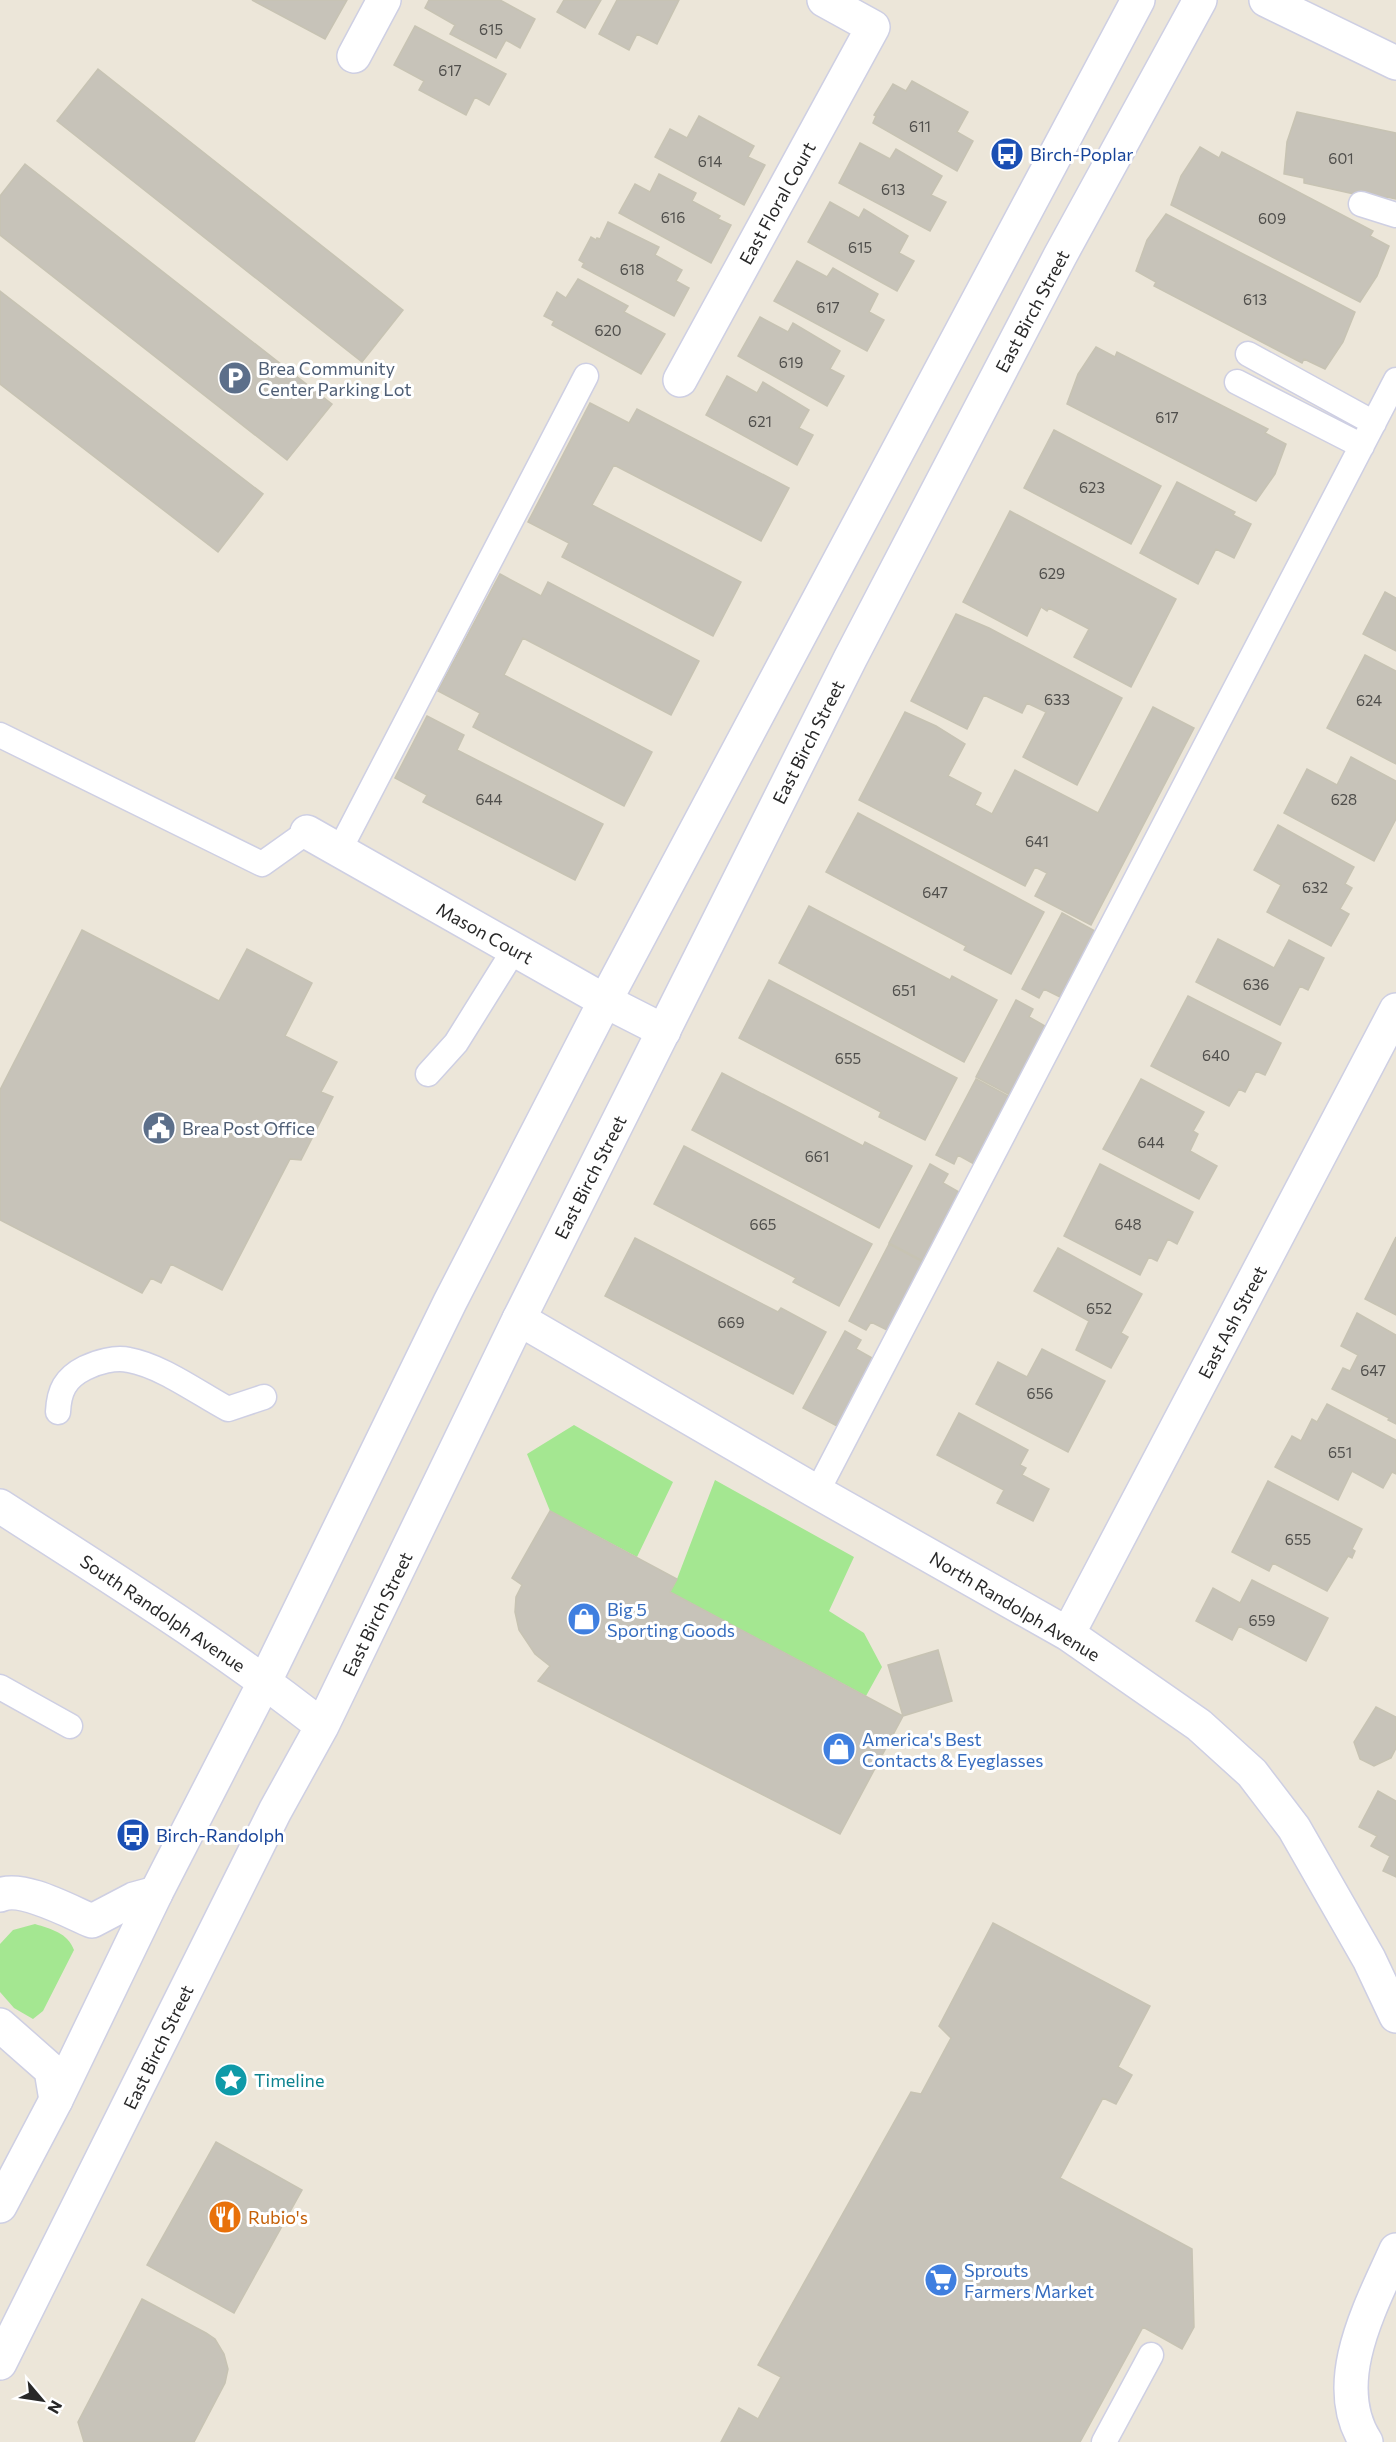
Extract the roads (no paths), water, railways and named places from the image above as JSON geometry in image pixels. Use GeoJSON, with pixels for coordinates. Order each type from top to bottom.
{"type":"FeatureCollection","features":[{"type":"Feature","properties":{"kind":"street"},"geometry":{"type":"LineString","coordinates":[[354,56],[384,0]]}},
{"type":"Feature","properties":{"kind":"street","name":"East Floral Court"},"geometry":{"type":"LineString","coordinates":[[680,380],[873,27],[824,0]]}},
{"type":"Feature","properties":{"kind":"street"},"geometry":{"type":"LineString","coordinates":[[0,2206],[56,2100],[156,1893],[265,1681],[450,1302],[605,1001],[1138,0]]}},
{"type":"Feature","properties":{"kind":"street","name":"East Birch Street"},"geometry":{"type":"LineString","coordinates":[[0,2363],[275,1811],[322,1726],[519,1319],[851,657],[1060,256],[1200,0]]}},
{"type":"Feature","properties":{"kind":"street"},"geometry":{"type":"LineString","coordinates":[[1266,0],[1396,63]]}},
{"type":"Feature","properties":{"kind":"street","name":"Mason Court"},"geometry":{"type":"LineString","coordinates":[[307,832],[605,1001],[664,1031]]}},
{"type":"Feature","properties":{"kind":"street","name":"East Ash Street"},"geometry":{"type":"LineString","coordinates":[[1068,1634],[1396,1010]]}},
{"type":"Feature","properties":{"kind":"street","name":"North Randolph Avenue"},"geometry":{"type":"LineString","coordinates":[[519,1319],[1068,1634],[1199,1725],[1252,1773],[1294,1828],[1369,1959],[1396,2016]]}},
{"type":"Feature","properties":{"kind":"street","name":"South Randolph Avenue"},"geometry":{"type":"LineString","coordinates":[[0,1506],[190,1628],[265,1681],[322,1726]]}},
{"type":"Feature","properties":{"kind":"street"},"geometry":{"type":"LineString","coordinates":[[0,1896],[6,1893],[27,1894],[92,1921],[134,1899],[156,1893]]}},
{"type":"Feature","properties":{"kind":"street"},"geometry":{"type":"LineString","coordinates":[[0,2025],[51,2070],[56,2100]]}},
{"type":"Feature","properties":{"kind":"street"},"geometry":{"type":"LineString","coordinates":[[1366,2442],[1360,2433],[1351,2400],[1353,2365],[1359,2335],[1396,2250]]}},
{"type":"Feature","properties":{"kind":"lane"},"geometry":{"type":"LineString","coordinates":[[1360,204],[1396,215]]}},
{"type":"Feature","properties":{"kind":"lane"},"geometry":{"type":"LineString","coordinates":[[1248,354],[1374,423]]}},
{"type":"Feature","properties":{"kind":"lane"},"geometry":{"type":"LineString","coordinates":[[339,851],[586,376]]}},
{"type":"Feature","properties":{"kind":"lane"},"geometry":{"type":"LineString","coordinates":[[818,1492],[1396,380]]}},
{"type":"Feature","properties":{"kind":"lane"},"geometry":{"type":"LineString","coordinates":[[1237,382],[1362,446]]}},
{"type":"Feature","properties":{"kind":"lane"},"geometry":{"type":"LineString","coordinates":[[0,735],[262,864],[307,832]]}},
{"type":"Feature","properties":{"kind":"lane"},"geometry":{"type":"LineString","coordinates":[[428,1074],[456,1043],[514,950]]}},
{"type":"Feature","properties":{"kind":"lane"},"geometry":{"type":"LineString","coordinates":[[58,1412],[59,1394],[75,1373],[97,1362],[128,1359],[158,1370],[228,1409],[264,1397]]}},
{"type":"Feature","properties":{"kind":"lane"},"geometry":{"type":"LineString","coordinates":[[0,1687],[70,1726]]}},
{"type":"Feature","properties":{"kind":"lane"},"geometry":{"type":"LineString","coordinates":[[1104,2442],[1151,2355]]}},
{"type":"Feature","properties":{"kind":"place","name":"Birch-Poplar"},"geometry":{"type":"Point","coordinates":[1007,154]}},
{"type":"Feature","properties":{"kind":"place","name":"Brea Community Center Parking Lot"},"geometry":{"type":"Point","coordinates":[235,378]}},
{"type":"Feature","properties":{"kind":"place","name":"Brea Post Office"},"geometry":{"type":"Point","coordinates":[159,1128]}},
{"type":"Feature","properties":{"kind":"place","name":"Big 5 Sporting Goods"},"geometry":{"type":"Point","coordinates":[584,1619]}},
{"type":"Feature","properties":{"kind":"place","name":"America's Best Contacts & Eyeglasses"},"geometry":{"type":"Point","coordinates":[839,1749]}},
{"type":"Feature","properties":{"kind":"place","name":"Birch-Randolph"},"geometry":{"type":"Point","coordinates":[133,1835]}},
{"type":"Feature","properties":{"kind":"place","name":"Timeline"},"geometry":{"type":"Point","coordinates":[231,2080]}},
{"type":"Feature","properties":{"kind":"place","name":"Rubio's"},"geometry":{"type":"Point","coordinates":[225,2217]}},
{"type":"Feature","properties":{"kind":"place","name":"Sprouts Farmers Market"},"geometry":{"type":"Point","coordinates":[941,2280]}}]}
